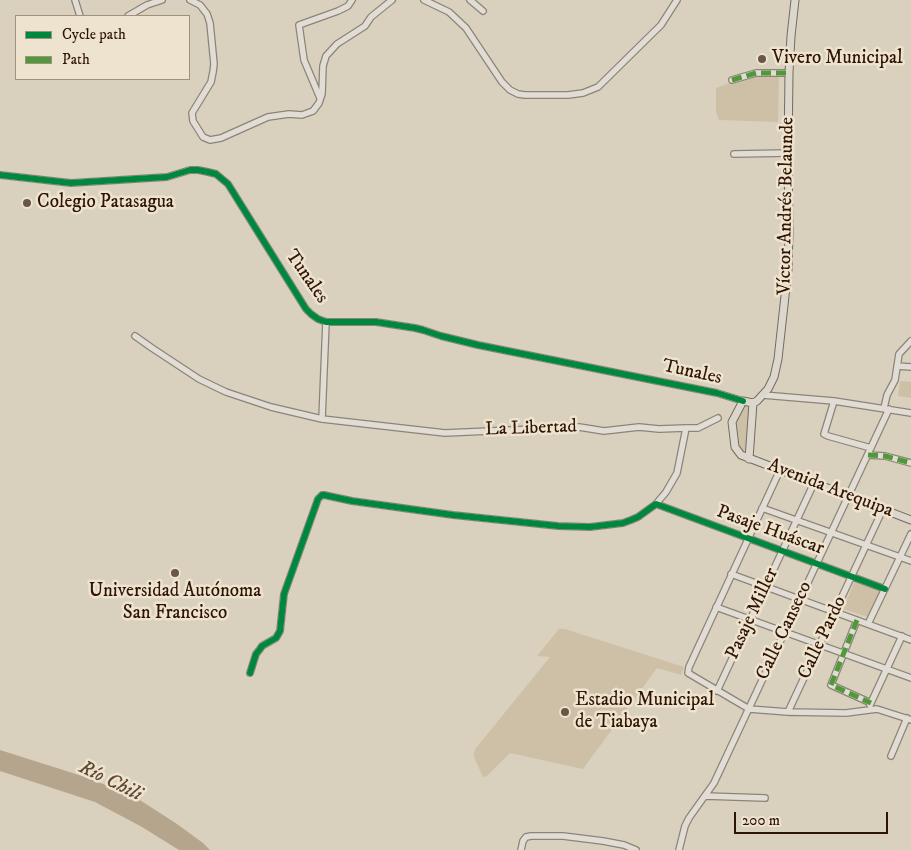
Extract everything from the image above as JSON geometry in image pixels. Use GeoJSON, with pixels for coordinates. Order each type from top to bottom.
{"type":"FeatureCollection","features":[{"type":"Feature","properties":{"kind":"main road","name":"Víctor Andrés Belaunde"},"geometry":{"type":"LineString","coordinates":[[753,403],[763,395],[771,383],[776,368],[786,286],[789,233],[789,73],[795,0]]}},
{"type":"Feature","properties":{"kind":"main road"},"geometry":{"type":"LineString","coordinates":[[743,401],[753,403]]}},
{"type":"Feature","properties":{"kind":"main road","name":"Avenida Arequipa"},"geometry":{"type":"LineString","coordinates":[[743,401],[732,425],[735,447],[741,455],[911,520]]}},
{"type":"Feature","properties":{"kind":"main road","name":"Avenida Arequipa"},"geometry":{"type":"LineString","coordinates":[[749,459],[753,403]]}},
{"type":"Feature","properties":{"kind":"street"},"geometry":{"type":"LineString","coordinates":[[75,0],[80,15]]}},
{"type":"Feature","properties":{"kind":"street"},"geometry":{"type":"LineString","coordinates":[[130,15],[147,5],[162,0]]}},
{"type":"Feature","properties":{"kind":"street"},"geometry":{"type":"LineString","coordinates":[[190,0],[200,5],[207,14],[210,24],[214,64],[211,82],[192,113],[193,121],[203,137],[210,140],[221,138],[268,117],[289,114],[302,115],[313,110],[319,103],[326,56],[337,44],[365,26],[372,17],[392,0]]}},
{"type":"Feature","properties":{"kind":"street"},"geometry":{"type":"LineString","coordinates":[[320,98],[304,60],[299,25],[338,12],[348,6],[352,0]]}},
{"type":"Feature","properties":{"kind":"street"},"geometry":{"type":"LineString","coordinates":[[424,0],[449,12],[466,28],[502,82],[510,90],[525,95],[568,96],[583,93],[598,86],[662,25],[677,0]]}},
{"type":"Feature","properties":{"kind":"street"},"geometry":{"type":"LineString","coordinates":[[470,0],[482,11]]}},
{"type":"Feature","properties":{"kind":"street"},"geometry":{"type":"LineString","coordinates":[[732,80],[756,73],[789,73]]}},
{"type":"Feature","properties":{"kind":"street"},"geometry":{"type":"LineString","coordinates":[[734,154],[788,153]]}},
{"type":"Feature","properties":{"kind":"street","name":"Tunales"},"geometry":{"type":"LineString","coordinates":[[0,176],[71,183],[166,177],[190,170],[216,174],[228,184],[306,309],[326,322],[376,322],[415,328],[469,343],[717,393],[743,401]]}},
{"type":"Feature","properties":{"kind":"street"},"geometry":{"type":"LineString","coordinates":[[322,419],[326,322]]}},
{"type":"Feature","properties":{"kind":"street","name":"La Libertad"},"geometry":{"type":"LineString","coordinates":[[135,336],[199,380],[226,392],[271,407],[322,419],[445,433],[579,427],[604,432],[639,427],[698,428],[718,418]]}},
{"type":"Feature","properties":{"kind":"street","name":"Calle Canseco"},"geometry":{"type":"LineString","coordinates":[[679,850],[685,826],[714,783],[868,455],[887,408],[887,395],[895,380],[899,354],[911,341]]}},
{"type":"Feature","properties":{"kind":"street"},"geometry":{"type":"LineString","coordinates":[[897,366],[911,366]]}},
{"type":"Feature","properties":{"kind":"street"},"geometry":{"type":"LineString","coordinates":[[763,395],[834,401],[911,413]]}},
{"type":"Feature","properties":{"kind":"street"},"geometry":{"type":"LineString","coordinates":[[834,401],[824,434],[871,448]]}},
{"type":"Feature","properties":{"kind":"street"},"geometry":{"type":"LineString","coordinates":[[250,672],[256,654],[262,646],[276,638],[280,631],[284,594],[318,499],[322,495],[453,515],[558,526],[590,527],[623,523],[647,511],[666,492],[677,473],[686,428]]}},
{"type":"Feature","properties":{"kind":"street"},"geometry":{"type":"LineString","coordinates":[[868,455],[885,456],[911,463]]}},
{"type":"Feature","properties":{"kind":"street"},"geometry":{"type":"LineString","coordinates":[[780,470],[716,607],[689,667],[688,674],[748,709],[846,714],[877,709],[909,719],[891,756]]}},
{"type":"Feature","properties":{"kind":"street","name":"Pasaje Miller"},"geometry":{"type":"LineString","coordinates":[[717,691],[814,483]]}},
{"type":"Feature","properties":{"kind":"street","name":"Pasaje Huáscar"},"geometry":{"type":"LineString","coordinates":[[656,504],[885,589]]}},
{"type":"Feature","properties":{"kind":"street"},"geometry":{"type":"LineString","coordinates":[[762,508],[911,561]]}},
{"type":"Feature","properties":{"kind":"street","name":"Calle Pardo"},"geometry":{"type":"LineString","coordinates":[[788,712],[883,509]]}},
{"type":"Feature","properties":{"kind":"street"},"geometry":{"type":"LineString","coordinates":[[868,624],[911,534]]}},
{"type":"Feature","properties":{"kind":"street"},"geometry":{"type":"LineString","coordinates":[[731,574],[911,640]]}},
{"type":"Feature","properties":{"kind":"street"},"geometry":{"type":"LineString","coordinates":[[716,607],[911,678]]}},
{"type":"Feature","properties":{"kind":"street"},"geometry":{"type":"LineString","coordinates":[[857,620],[831,685],[871,703]]}},
{"type":"Feature","properties":{"kind":"street"},"geometry":{"type":"LineString","coordinates":[[868,710],[902,636]]}},
{"type":"Feature","properties":{"kind":"street"},"geometry":{"type":"LineString","coordinates":[[705,796],[765,798]]}},
{"type":"Feature","properties":{"kind":"street"},"geometry":{"type":"LineString","coordinates":[[521,850],[523,841],[526,837],[531,836],[563,836],[603,841],[624,845],[636,850]]}},
{"type":"Feature","properties":{"kind":"shaded area"},"geometry":{"type":"Polygon","coordinates":[[[755,74],[779,74],[778,122],[719,120],[716,112],[716,88],[755,74]]]}},
{"type":"Feature","properties":{"kind":"shaded area"},"geometry":{"type":"Polygon","coordinates":[[[900,381],[911,382],[911,398],[898,396],[900,381]]]}},
{"type":"Feature","properties":{"kind":"shaded area"},"geometry":{"type":"Polygon","coordinates":[[[745,405],[749,408],[746,449],[742,452],[738,449],[734,425],[740,407],[745,405]]]}},
{"type":"Feature","properties":{"kind":"shaded area"},"geometry":{"type":"Polygon","coordinates":[[[855,581],[883,591],[871,618],[843,609],[855,581]]]}},
{"type":"Feature","properties":{"kind":"shaded area","name":"Estadio Municipal de Tiabaya"},"geometry":{"type":"Polygon","coordinates":[[[559,629],[565,629],[684,667],[681,675],[657,668],[583,769],[510,753],[487,776],[483,777],[474,757],[476,748],[550,657],[537,656],[559,629]]]}},
{"type":"Feature","properties":{"kind":"shaded area"},"geometry":{"type":"Polygon","coordinates":[[[0,750],[82,776],[132,795],[177,824],[210,850],[179,850],[142,827],[95,802],[0,771],[0,750]]]}},
{"type":"Feature","properties":{"kind":"marked path"},"geometry":{"type":"LineString","coordinates":[[732,80],[756,73],[789,73]]}},
{"type":"Feature","properties":{"kind":"marked path"},"geometry":{"type":"LineString","coordinates":[[868,455],[885,456],[911,463]]}},
{"type":"Feature","properties":{"kind":"marked path"},"geometry":{"type":"LineString","coordinates":[[857,620],[831,685],[871,703]]}},
{"type":"Feature","properties":{"kind":"cycle path"},"geometry":{"type":"LineString","coordinates":[[0,175],[71,183],[167,177],[190,170],[216,174],[228,184],[306,309],[318,319],[326,322],[376,322],[415,328],[478,345],[717,393],[743,401]]}},
{"type":"Feature","properties":{"kind":"cycle path"},"geometry":{"type":"LineString","coordinates":[[250,673],[256,654],[262,646],[276,638],[280,631],[284,594],[318,499],[322,495],[453,515],[558,526],[590,527],[623,523],[638,517],[656,504],[885,589]]}},
{"type":"Feature","properties":{"kind":"place","name":"Vivero Municipal"},"geometry":{"type":"Point","coordinates":[762,59]}},
{"type":"Feature","properties":{"kind":"place","name":"Colegio Patasagua"},"geometry":{"type":"Point","coordinates":[27,203]}},
{"type":"Feature","properties":{"kind":"place","name":"Universidad Autónoma San Francisco"},"geometry":{"type":"Point","coordinates":[175,573]}},
{"type":"Feature","properties":{"kind":"place","name":"Estadio Municipal de Tiabaya"},"geometry":{"type":"Point","coordinates":[565,712]}},
{"type":"Feature","properties":{"kind":"water label","name":"Río Chili"},"geometry":{"type":"Point","coordinates":[110,782]}}]}
